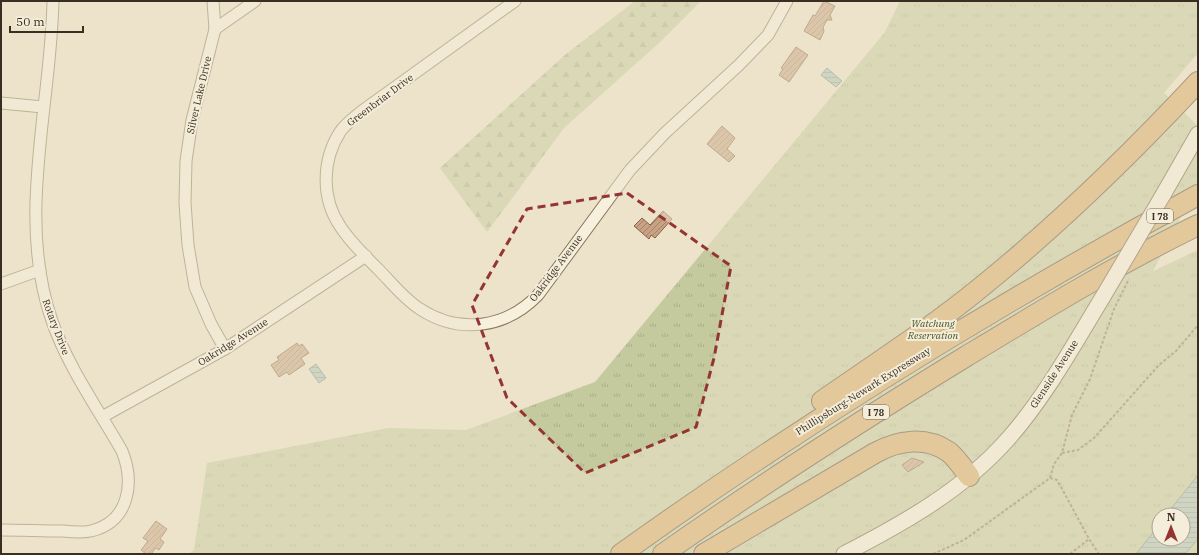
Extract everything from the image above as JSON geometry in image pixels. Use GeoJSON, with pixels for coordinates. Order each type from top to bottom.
{"type":"FeatureCollection","features":[{"type":"Feature","properties":{"kind":"highway"},"geometry":{"type":"LineString","coordinates":[[750,463],[761,443],[951,310],[1018,257],[1093,190],[1198,82]]}},
{"type":"Feature","properties":{"kind":"highway","name":"Phillipsburg-Newark Expressway"},"geometry":{"type":"LineString","coordinates":[[621,554],[750,463],[880,380],[1008,302],[1198,196]]}},
{"type":"Feature","properties":{"kind":"highway","name":"I 78"},"geometry":{"type":"LineString","coordinates":[[663,554],[797,463],[892,402],[1043,309],[1198,225]]}},
{"type":"Feature","properties":{"kind":"highway"},"geometry":{"type":"LineString","coordinates":[[704,554],[875,453],[894,444],[918,441],[934,445],[950,453],[969,476]]}},
{"type":"Feature","properties":{"kind":"main road","name":"Glenside Avenue"},"geometry":{"type":"LineString","coordinates":[[844,554],[917,515],[969,476],[1007,440],[1039,399],[1104,294],[1198,134]]}},
{"type":"Feature","properties":{"kind":"street","name":"Rotary Drive"},"geometry":{"type":"LineString","coordinates":[[1,530],[90,531],[109,523],[118,514],[128,497],[128,464],[69,360],[52,322],[44,294],[36,247],[35,216],[43,107],[54,1]]}},
{"type":"Feature","properties":{"kind":"street","name":"Silver Lake Drive"},"geometry":{"type":"LineString","coordinates":[[213,1],[215,29],[192,120],[186,162],[185,204],[188,245],[195,287],[211,324],[225,349]]}},
{"type":"Feature","properties":{"kind":"street"},"geometry":{"type":"LineString","coordinates":[[215,29],[255,1]]}},
{"type":"Feature","properties":{"kind":"street","name":"Greenbriar Drive"},"geometry":{"type":"LineString","coordinates":[[366,256],[341,228],[333,214],[328,198],[326,179],[328,158],[341,130],[362,111],[515,1]]}},
{"type":"Feature","properties":{"kind":"street","name":"Oakridge Avenue"},"geometry":{"type":"LineString","coordinates":[[102,417],[225,349],[366,256],[419,309],[443,320],[460,324],[481,325],[504,319],[519,312],[538,295],[630,170],[665,134],[739,65],[768,35],[787,1]]}},
{"type":"Feature","properties":{"kind":"street"},"geometry":{"type":"LineString","coordinates":[[1,103],[43,107]]}},
{"type":"Feature","properties":{"kind":"street"},"geometry":{"type":"LineString","coordinates":[[1,284],[40,270]]}},
{"type":"Feature","properties":{"kind":"path"},"geometry":{"type":"LineString","coordinates":[[933,554],[964,540],[1050,478],[1054,464],[1062,453],[1072,415],[1090,379],[1120,297]]}},
{"type":"Feature","properties":{"kind":"path"},"geometry":{"type":"LineString","coordinates":[[1062,453],[1078,450],[1094,438],[1159,365],[1176,351],[1198,325]]}},
{"type":"Feature","properties":{"kind":"path"},"geometry":{"type":"LineString","coordinates":[[1050,478],[1057,480],[1089,539],[1099,554]]}},
{"type":"Feature","properties":{"kind":"path"},"geometry":{"type":"LineString","coordinates":[[1070,554],[1089,539]]}},
{"type":"Feature","properties":{"kind":"highlighted area"},"geometry":{"type":"Polygon","coordinates":[[[627,193],[731,266],[714,358],[696,427],[585,473],[507,398],[472,305],[527,209],[627,193]]]}},
{"type":"Feature","properties":{"kind":"green space"},"geometry":{"type":"Polygon","coordinates":[[[635,1],[701,1],[659,43],[564,128],[487,232],[440,168],[566,54],[635,1]]]}},
{"type":"Feature","properties":{"kind":"green space","name":"Watchung Reservation"},"geometry":{"type":"Polygon","coordinates":[[[900,1],[1198,1],[1198,53],[1164,93],[1198,126],[1198,183],[1153,271],[1198,250],[1198,554],[189,554],[194,550],[207,463],[388,428],[466,430],[595,382],[885,32],[900,1]]]}},
{"type":"Feature","properties":{"kind":"water"},"geometry":{"type":"Polygon","coordinates":[[[827,68],[842,81],[836,87],[821,75],[827,68]]]}},
{"type":"Feature","properties":{"kind":"water"},"geometry":{"type":"Polygon","coordinates":[[[316,364],[326,378],[319,383],[309,369],[316,364]]]}},
{"type":"Feature","properties":{"kind":"water"},"geometry":{"type":"Polygon","coordinates":[[[1198,475],[1198,539],[1185,554],[1136,554],[1151,535],[1151,547],[1191,547],[1191,507],[1172,507],[1198,475]]]}},
{"type":"Feature","properties":{"kind":"building"},"geometry":{"type":"Polygon","coordinates":[[[824,1],[835,6],[830,15],[832,20],[827,20],[823,27],[824,31],[820,40],[804,31],[813,15],[815,16],[824,1]]]}},
{"type":"Feature","properties":{"kind":"building"},"geometry":{"type":"Polygon","coordinates":[[[796,47],[808,55],[789,82],[779,75],[783,69],[781,68],[796,47]]]}},
{"type":"Feature","properties":{"kind":"building"},"geometry":{"type":"Polygon","coordinates":[[[722,126],[735,138],[727,149],[735,156],[729,162],[707,144],[722,126]]]}},
{"type":"Feature","properties":{"kind":"building"},"geometry":{"type":"Polygon","coordinates":[[[663,211],[672,219],[655,238],[651,235],[649,239],[634,226],[642,218],[650,225],[663,211]]]}},
{"type":"Feature","properties":{"kind":"building"},"geometry":{"type":"Polygon","coordinates":[[[297,343],[299,346],[302,344],[309,353],[301,358],[305,364],[289,375],[287,372],[279,377],[271,365],[279,360],[277,357],[297,343]]]}},
{"type":"Feature","properties":{"kind":"building"},"geometry":{"type":"Polygon","coordinates":[[[912,458],[924,462],[908,472],[902,465],[912,458]]]}},
{"type":"Feature","properties":{"kind":"building"},"geometry":{"type":"Polygon","coordinates":[[[156,521],[167,529],[160,539],[164,542],[159,550],[156,548],[151,554],[146,554],[141,550],[148,541],[143,538],[156,521]]]}}]}
